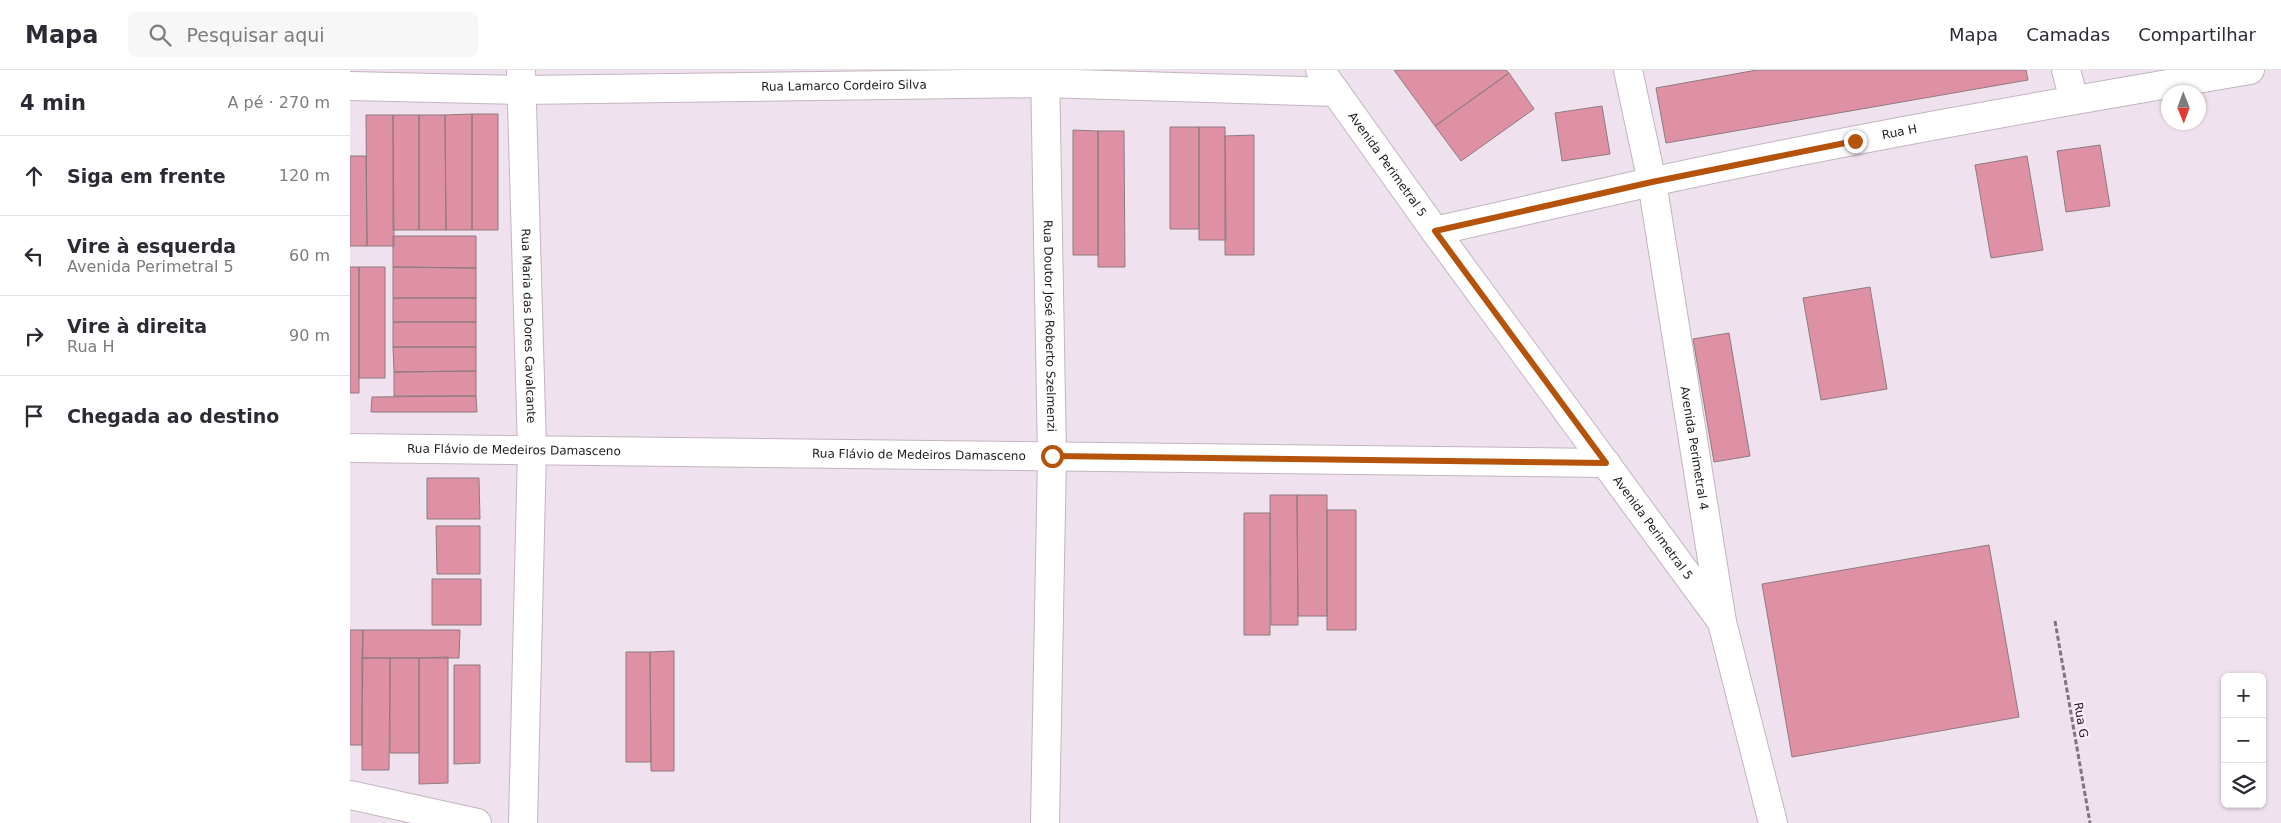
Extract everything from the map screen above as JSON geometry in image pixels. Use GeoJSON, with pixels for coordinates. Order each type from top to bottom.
{"type":"FeatureCollection","features":[{"type":"Feature","properties":{"kind":"street","name":"Avenida Perimetral 5"},"geometry":{"type":"LineString","coordinates":[[1320,70],[1435,231],[1722,622]]}},
{"type":"Feature","properties":{"kind":"street","name":"Avenida Perimetral 4"},"geometry":{"type":"LineString","coordinates":[[1628,70],[1652,182],[1722,622],[1773,823]]}},
{"type":"Feature","properties":{"kind":"street"},"geometry":{"type":"LineString","coordinates":[[2066,70],[2074,100]]}},
{"type":"Feature","properties":{"kind":"street","name":"Rua H"},"geometry":{"type":"LineString","coordinates":[[1435,231],[1652,182],[2074,100],[2250,70]]}},
{"type":"Feature","properties":{"kind":"street","name":"Rua Lamarco Cordeiro Silva"},"geometry":{"type":"LineString","coordinates":[[350,86],[522,80],[1044,77],[1336,92]]}},
{"type":"Feature","properties":{"kind":"street","name":"Rua Doutor José Roberto Szelmenzi"},"geometry":{"type":"LineString","coordinates":[[1044,77],[1052,456],[1045,823]]}},
{"type":"Feature","properties":{"kind":"street","name":"Rua Maria das Dores Cavalcante"},"geometry":{"type":"LineString","coordinates":[[522,80],[532,449],[522,823]]}},
{"type":"Feature","properties":{"kind":"street","name":"Rua Flávio de Medeiros Damasceno"},"geometry":{"type":"LineString","coordinates":[[350,448],[1606,463]]}},
{"type":"Feature","properties":{"kind":"street"},"geometry":{"type":"LineString","coordinates":[[350,796],[477,823]]}},
{"type":"Feature","properties":{"kind":"path","name":"Rua G"},"geometry":{"type":"LineString","coordinates":[[2055,621],[2090,823]]}},
{"type":"Feature","properties":{"kind":"building"},"geometry":{"type":"Polygon","coordinates":[[[1394,70],[1506,70],[1509,73],[1435,126],[1394,70]]]}},
{"type":"Feature","properties":{"kind":"building"},"geometry":{"type":"Polygon","coordinates":[[[1757,70],[2026,70],[2028,80],[1666,143],[1656,88],[1757,70]]]}},
{"type":"Feature","properties":{"kind":"building"},"geometry":{"type":"Polygon","coordinates":[[[1509,73],[1534,109],[1461,161],[1435,126],[1509,73]]]}},
{"type":"Feature","properties":{"kind":"building"},"geometry":{"type":"Polygon","coordinates":[[[1602,106],[1610,154],[1562,161],[1555,113],[1602,106]]]}},
{"type":"Feature","properties":{"kind":"building"},"geometry":{"type":"Polygon","coordinates":[[[472,114],[498,114],[498,230],[472,230],[472,114]]]}},
{"type":"Feature","properties":{"kind":"building"},"geometry":{"type":"Polygon","coordinates":[[[472,114],[472,230],[446,230],[445,115],[472,114]]]}},
{"type":"Feature","properties":{"kind":"building"},"geometry":{"type":"Polygon","coordinates":[[[366,115],[393,115],[394,246],[367,246],[366,115]]]}},
{"type":"Feature","properties":{"kind":"building"},"geometry":{"type":"Polygon","coordinates":[[[393,115],[419,115],[419,230],[393,230],[393,115]]]}},
{"type":"Feature","properties":{"kind":"building"},"geometry":{"type":"Polygon","coordinates":[[[419,115],[445,115],[446,230],[419,230],[419,115]]]}},
{"type":"Feature","properties":{"kind":"building"},"geometry":{"type":"Polygon","coordinates":[[[1170,127],[1199,127],[1199,229],[1170,229],[1170,127]]]}},
{"type":"Feature","properties":{"kind":"building"},"geometry":{"type":"Polygon","coordinates":[[[1199,127],[1225,127],[1226,240],[1199,240],[1199,127]]]}},
{"type":"Feature","properties":{"kind":"building"},"geometry":{"type":"Polygon","coordinates":[[[1073,130],[1098,131],[1098,255],[1073,255],[1073,130]]]}},
{"type":"Feature","properties":{"kind":"building"},"geometry":{"type":"Polygon","coordinates":[[[1098,131],[1124,131],[1125,267],[1098,267],[1098,131]]]}},
{"type":"Feature","properties":{"kind":"building"},"geometry":{"type":"Polygon","coordinates":[[[1254,135],[1254,255],[1225,255],[1225,136],[1254,135]]]}},
{"type":"Feature","properties":{"kind":"building"},"geometry":{"type":"Polygon","coordinates":[[[2100,145],[2110,206],[2066,212],[2057,151],[2100,145]]]}},
{"type":"Feature","properties":{"kind":"building"},"geometry":{"type":"Polygon","coordinates":[[[350,156],[366,156],[367,246],[350,246],[350,156]]]}},
{"type":"Feature","properties":{"kind":"building"},"geometry":{"type":"Polygon","coordinates":[[[2027,156],[2043,250],[1991,258],[1975,165],[2027,156]]]}},
{"type":"Feature","properties":{"kind":"building"},"geometry":{"type":"Polygon","coordinates":[[[393,236],[476,236],[476,268],[393,267],[393,236]]]}},
{"type":"Feature","properties":{"kind":"building"},"geometry":{"type":"Polygon","coordinates":[[[350,267],[359,267],[359,393],[350,393],[350,267]]]}},
{"type":"Feature","properties":{"kind":"building"},"geometry":{"type":"Polygon","coordinates":[[[359,267],[385,267],[385,378],[359,378],[359,267]]]}},
{"type":"Feature","properties":{"kind":"building"},"geometry":{"type":"Polygon","coordinates":[[[393,267],[476,268],[476,298],[393,298],[393,267]]]}},
{"type":"Feature","properties":{"kind":"building"},"geometry":{"type":"Polygon","coordinates":[[[1870,287],[1887,389],[1821,400],[1803,298],[1870,287]]]}},
{"type":"Feature","properties":{"kind":"building"},"geometry":{"type":"Polygon","coordinates":[[[393,298],[476,298],[476,322],[393,322],[393,298]]]}},
{"type":"Feature","properties":{"kind":"building"},"geometry":{"type":"Polygon","coordinates":[[[393,322],[476,322],[476,347],[393,347],[393,322]]]}},
{"type":"Feature","properties":{"kind":"building"},"geometry":{"type":"Polygon","coordinates":[[[1729,333],[1750,456],[1714,462],[1693,339],[1729,333]]]}},
{"type":"Feature","properties":{"kind":"building"},"geometry":{"type":"Polygon","coordinates":[[[393,347],[476,347],[476,371],[394,372],[393,347]]]}},
{"type":"Feature","properties":{"kind":"building"},"geometry":{"type":"Polygon","coordinates":[[[476,371],[476,396],[394,396],[394,372],[476,371]]]}},
{"type":"Feature","properties":{"kind":"building"},"geometry":{"type":"Polygon","coordinates":[[[476,396],[477,412],[371,412],[372,397],[476,396]]]}},
{"type":"Feature","properties":{"kind":"building"},"geometry":{"type":"Polygon","coordinates":[[[427,478],[479,478],[480,519],[427,519],[427,478]]]}},
{"type":"Feature","properties":{"kind":"building"},"geometry":{"type":"Polygon","coordinates":[[[1270,495],[1297,495],[1298,625],[1271,625],[1270,495]]]}},
{"type":"Feature","properties":{"kind":"building"},"geometry":{"type":"Polygon","coordinates":[[[1297,495],[1327,495],[1327,616],[1298,616],[1297,495]]]}},
{"type":"Feature","properties":{"kind":"building"},"geometry":{"type":"Polygon","coordinates":[[[1327,510],[1356,510],[1356,630],[1327,630],[1327,510]]]}},
{"type":"Feature","properties":{"kind":"building"},"geometry":{"type":"Polygon","coordinates":[[[1244,513],[1270,513],[1270,635],[1244,635],[1244,513]]]}},
{"type":"Feature","properties":{"kind":"building"},"geometry":{"type":"Polygon","coordinates":[[[436,526],[480,526],[480,574],[437,574],[436,526]]]}},
{"type":"Feature","properties":{"kind":"building"},"geometry":{"type":"Polygon","coordinates":[[[1989,545],[2019,717],[1792,757],[1762,584],[1989,545]]]}},
{"type":"Feature","properties":{"kind":"building"},"geometry":{"type":"Polygon","coordinates":[[[432,579],[481,579],[481,625],[432,625],[432,579]]]}},
{"type":"Feature","properties":{"kind":"building"},"geometry":{"type":"Polygon","coordinates":[[[350,630],[363,630],[362,745],[350,745],[350,630]]]}},
{"type":"Feature","properties":{"kind":"building"},"geometry":{"type":"Polygon","coordinates":[[[363,630],[460,630],[459,658],[362,658],[363,630]]]}},
{"type":"Feature","properties":{"kind":"building"},"geometry":{"type":"Polygon","coordinates":[[[674,651],[674,771],[651,771],[650,652],[674,651]]]}},
{"type":"Feature","properties":{"kind":"building"},"geometry":{"type":"Polygon","coordinates":[[[626,652],[650,652],[651,762],[626,762],[626,652]]]}},
{"type":"Feature","properties":{"kind":"building"},"geometry":{"type":"Polygon","coordinates":[[[448,657],[448,783],[419,784],[419,658],[448,657]]]}},
{"type":"Feature","properties":{"kind":"building"},"geometry":{"type":"Polygon","coordinates":[[[362,658],[390,658],[389,770],[362,770],[362,658]]]}},
{"type":"Feature","properties":{"kind":"building"},"geometry":{"type":"Polygon","coordinates":[[[390,658],[419,658],[419,753],[390,753],[390,658]]]}},
{"type":"Feature","properties":{"kind":"building"},"geometry":{"type":"Polygon","coordinates":[[[454,665],[480,665],[480,763],[454,764],[454,665]]]}},
{"type":"Feature","properties":{"kind":"route"},"geometry":{"type":"LineString","coordinates":[[1052,456],[1606,463],[1435,231],[1652,182],[1855,141]]}}]}
